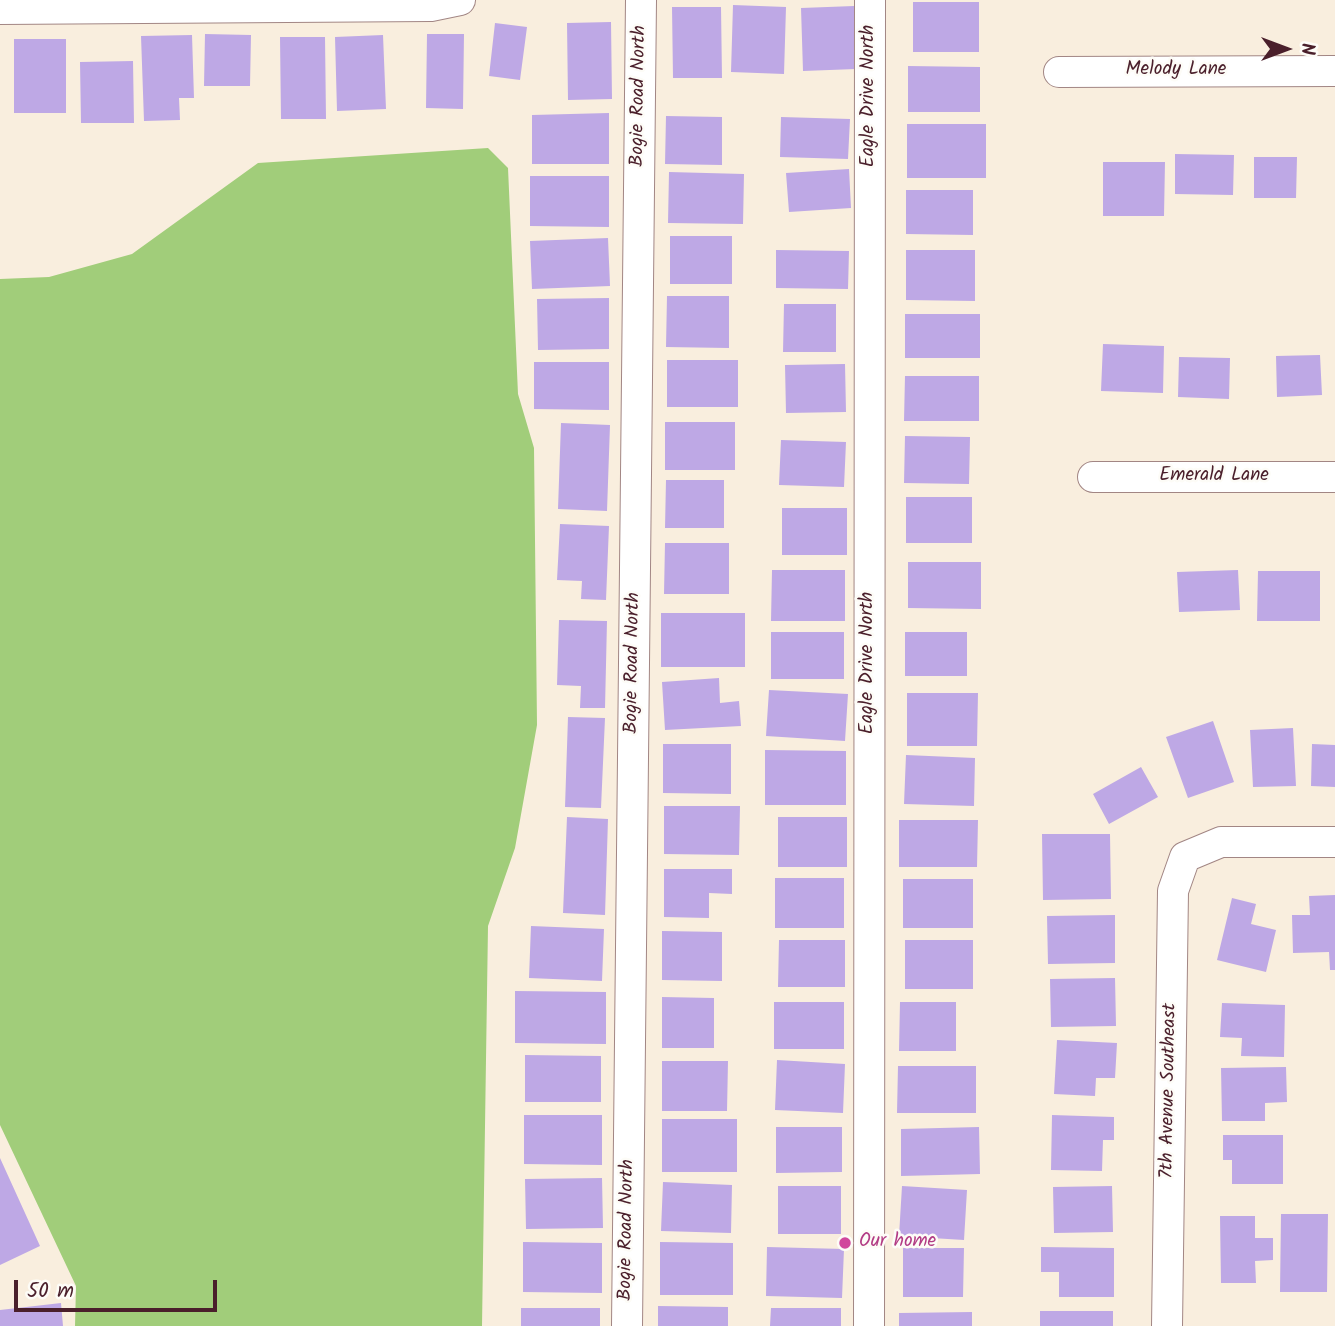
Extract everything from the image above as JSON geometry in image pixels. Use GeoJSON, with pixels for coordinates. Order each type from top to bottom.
{"type":"FeatureCollection","features":[{"type":"Feature","properties":{"kind":"street"},"geometry":{"type":"LineString","coordinates":[[0,9],[431,6],[460,0]]}},
{"type":"Feature","properties":{"kind":"street","name":"Bogie Road North"},"geometry":{"type":"LineString","coordinates":[[627,1326],[641,0]]}},
{"type":"Feature","properties":{"kind":"street","name":"Eagle Drive North"},"geometry":{"type":"LineString","coordinates":[[869,1326],[870,0]]}},
{"type":"Feature","properties":{"kind":"street","name":"Melody Lane"},"geometry":{"type":"LineString","coordinates":[[1059,72],[1335,71]]}},
{"type":"Feature","properties":{"kind":"street","name":"Emerald Lane"},"geometry":{"type":"LineString","coordinates":[[1093,477],[1335,477]]}},
{"type":"Feature","properties":{"kind":"street","name":"7th Avenue Southeast"},"geometry":{"type":"LineString","coordinates":[[1167,1326],[1173,891],[1185,858],[1221,842],[1335,842]]}},
{"type":"Feature","properties":{"kind":"green space"},"geometry":{"type":"Polygon","coordinates":[[[488,148],[508,168],[518,394],[534,448],[537,725],[515,848],[488,926],[482,1326],[75,1326],[76,1286],[0,1125],[0,279],[49,277],[132,254],[258,163],[488,148]]]}},
{"type":"Feature","properties":{"kind":"building"},"geometry":{"type":"Polygon","coordinates":[[[913,2],[979,2],[979,52],[913,52],[913,2]]]}},
{"type":"Feature","properties":{"kind":"building"},"geometry":{"type":"Polygon","coordinates":[[[733,5],[786,7],[784,74],[731,72],[733,5]]]}},
{"type":"Feature","properties":{"kind":"building"},"geometry":{"type":"Polygon","coordinates":[[[854,6],[856,69],[803,71],[801,8],[854,6]]]}},
{"type":"Feature","properties":{"kind":"building"},"geometry":{"type":"Polygon","coordinates":[[[672,7],[721,7],[722,78],[673,78],[672,7]]]}},
{"type":"Feature","properties":{"kind":"building"},"geometry":{"type":"Polygon","coordinates":[[[611,22],[612,99],[568,100],[567,23],[611,22]]]}},
{"type":"Feature","properties":{"kind":"building"},"geometry":{"type":"Polygon","coordinates":[[[495,23],[527,27],[520,80],[489,76],[495,23]]]}},
{"type":"Feature","properties":{"kind":"building"},"geometry":{"type":"Polygon","coordinates":[[[205,34],[251,35],[250,86],[204,86],[205,34]]]}},
{"type":"Feature","properties":{"kind":"building"},"geometry":{"type":"Polygon","coordinates":[[[427,34],[464,34],[463,109],[426,108],[427,34]]]}},
{"type":"Feature","properties":{"kind":"building"},"geometry":{"type":"Polygon","coordinates":[[[192,35],[194,98],[179,98],[180,120],[144,121],[141,36],[192,35]]]}},
{"type":"Feature","properties":{"kind":"building"},"geometry":{"type":"Polygon","coordinates":[[[383,35],[386,109],[337,111],[335,37],[383,35]]]}},
{"type":"Feature","properties":{"kind":"building"},"geometry":{"type":"Polygon","coordinates":[[[280,37],[325,37],[326,119],[281,119],[280,37]]]}},
{"type":"Feature","properties":{"kind":"building"},"geometry":{"type":"Polygon","coordinates":[[[14,39],[66,39],[66,113],[14,113],[14,39]]]}},
{"type":"Feature","properties":{"kind":"building"},"geometry":{"type":"Polygon","coordinates":[[[133,61],[134,123],[81,123],[80,62],[133,61]]]}},
{"type":"Feature","properties":{"kind":"building"},"geometry":{"type":"Polygon","coordinates":[[[908,66],[980,67],[980,112],[908,112],[908,66]]]}},
{"type":"Feature","properties":{"kind":"building"},"geometry":{"type":"Polygon","coordinates":[[[609,113],[609,164],[532,164],[532,115],[609,113]]]}},
{"type":"Feature","properties":{"kind":"building"},"geometry":{"type":"Polygon","coordinates":[[[666,116],[722,117],[722,165],[665,164],[666,116]]]}},
{"type":"Feature","properties":{"kind":"building"},"geometry":{"type":"Polygon","coordinates":[[[781,117],[850,119],[848,159],[780,157],[781,117]]]}},
{"type":"Feature","properties":{"kind":"building"},"geometry":{"type":"Polygon","coordinates":[[[907,124],[986,124],[986,178],[907,178],[907,124]]]}},
{"type":"Feature","properties":{"kind":"building"},"geometry":{"type":"Polygon","coordinates":[[[1175,154],[1234,155],[1233,195],[1175,194],[1175,154]]]}},
{"type":"Feature","properties":{"kind":"building"},"geometry":{"type":"Polygon","coordinates":[[[1254,157],[1297,157],[1296,198],[1254,198],[1254,157]]]}},
{"type":"Feature","properties":{"kind":"building"},"geometry":{"type":"Polygon","coordinates":[[[1103,162],[1165,162],[1164,216],[1103,216],[1103,162]]]}},
{"type":"Feature","properties":{"kind":"building"},"geometry":{"type":"Polygon","coordinates":[[[849,169],[851,208],[789,212],[786,173],[849,169]]]}},
{"type":"Feature","properties":{"kind":"building"},"geometry":{"type":"Polygon","coordinates":[[[669,172],[744,174],[743,224],[668,223],[669,172]]]}},
{"type":"Feature","properties":{"kind":"building"},"geometry":{"type":"Polygon","coordinates":[[[530,176],[609,176],[609,227],[530,226],[530,176]]]}},
{"type":"Feature","properties":{"kind":"building"},"geometry":{"type":"Polygon","coordinates":[[[906,190],[973,190],[973,235],[906,234],[906,190]]]}},
{"type":"Feature","properties":{"kind":"building"},"geometry":{"type":"Polygon","coordinates":[[[670,236],[732,236],[732,284],[670,284],[670,236]]]}},
{"type":"Feature","properties":{"kind":"building"},"geometry":{"type":"Polygon","coordinates":[[[608,238],[610,286],[532,289],[530,241],[608,238]]]}},
{"type":"Feature","properties":{"kind":"building"},"geometry":{"type":"Polygon","coordinates":[[[776,250],[849,251],[848,289],[776,288],[776,250]]]}},
{"type":"Feature","properties":{"kind":"building"},"geometry":{"type":"Polygon","coordinates":[[[906,250],[975,250],[975,301],[906,300],[906,250]]]}},
{"type":"Feature","properties":{"kind":"building"},"geometry":{"type":"Polygon","coordinates":[[[667,296],[729,296],[729,348],[666,347],[667,296]]]}},
{"type":"Feature","properties":{"kind":"building"},"geometry":{"type":"Polygon","coordinates":[[[609,298],[609,349],[538,350],[537,299],[609,298]]]}},
{"type":"Feature","properties":{"kind":"building"},"geometry":{"type":"Polygon","coordinates":[[[784,304],[836,304],[836,352],[783,352],[784,304]]]}},
{"type":"Feature","properties":{"kind":"building"},"geometry":{"type":"Polygon","coordinates":[[[905,314],[980,314],[980,358],[905,358],[905,314]]]}},
{"type":"Feature","properties":{"kind":"building"},"geometry":{"type":"Polygon","coordinates":[[[1103,344],[1164,346],[1163,393],[1101,391],[1103,344]]]}},
{"type":"Feature","properties":{"kind":"building"},"geometry":{"type":"Polygon","coordinates":[[[1320,355],[1322,395],[1277,397],[1276,356],[1320,355]]]}},
{"type":"Feature","properties":{"kind":"building"},"geometry":{"type":"Polygon","coordinates":[[[1179,357],[1230,358],[1229,399],[1178,397],[1179,357]]]}},
{"type":"Feature","properties":{"kind":"building"},"geometry":{"type":"Polygon","coordinates":[[[667,360],[738,360],[738,407],[667,407],[667,360]]]}},
{"type":"Feature","properties":{"kind":"building"},"geometry":{"type":"Polygon","coordinates":[[[534,362],[609,362],[609,410],[534,409],[534,362]]]}},
{"type":"Feature","properties":{"kind":"building"},"geometry":{"type":"Polygon","coordinates":[[[845,364],[846,412],[786,413],[785,365],[845,364]]]}},
{"type":"Feature","properties":{"kind":"building"},"geometry":{"type":"Polygon","coordinates":[[[905,376],[979,376],[979,421],[904,421],[905,376]]]}},
{"type":"Feature","properties":{"kind":"building"},"geometry":{"type":"Polygon","coordinates":[[[665,422],[735,422],[735,470],[665,470],[665,422]]]}},
{"type":"Feature","properties":{"kind":"building"},"geometry":{"type":"Polygon","coordinates":[[[561,423],[610,425],[607,511],[558,509],[561,423]]]}},
{"type":"Feature","properties":{"kind":"building"},"geometry":{"type":"Polygon","coordinates":[[[905,436],[970,437],[969,484],[904,483],[905,436]]]}},
{"type":"Feature","properties":{"kind":"building"},"geometry":{"type":"Polygon","coordinates":[[[781,440],[846,442],[844,487],[779,485],[781,440]]]}},
{"type":"Feature","properties":{"kind":"building"},"geometry":{"type":"Polygon","coordinates":[[[666,480],[724,480],[724,528],[665,528],[666,480]]]}},
{"type":"Feature","properties":{"kind":"building"},"geometry":{"type":"Polygon","coordinates":[[[906,497],[972,497],[972,543],[906,543],[906,497]]]}},
{"type":"Feature","properties":{"kind":"building"},"geometry":{"type":"Polygon","coordinates":[[[782,508],[847,508],[847,555],[782,555],[782,508]]]}},
{"type":"Feature","properties":{"kind":"building"},"geometry":{"type":"Polygon","coordinates":[[[560,524],[609,526],[606,600],[581,599],[582,581],[557,580],[560,524]]]}},
{"type":"Feature","properties":{"kind":"building"},"geometry":{"type":"Polygon","coordinates":[[[665,543],[729,543],[729,594],[664,594],[665,543]]]}},
{"type":"Feature","properties":{"kind":"building"},"geometry":{"type":"Polygon","coordinates":[[[908,562],[981,562],[981,609],[908,608],[908,562]]]}},
{"type":"Feature","properties":{"kind":"building"},"geometry":{"type":"Polygon","coordinates":[[[772,570],[845,570],[845,621],[771,621],[772,570]]]}},
{"type":"Feature","properties":{"kind":"building"},"geometry":{"type":"Polygon","coordinates":[[[1238,570],[1240,610],[1179,612],[1177,572],[1238,570]]]}},
{"type":"Feature","properties":{"kind":"building"},"geometry":{"type":"Polygon","coordinates":[[[1258,571],[1320,571],[1320,621],[1257,621],[1258,571]]]}},
{"type":"Feature","properties":{"kind":"building"},"geometry":{"type":"Polygon","coordinates":[[[661,613],[745,613],[745,667],[661,667],[661,613]]]}},
{"type":"Feature","properties":{"kind":"building"},"geometry":{"type":"Polygon","coordinates":[[[559,620],[607,621],[605,708],[580,708],[581,686],[557,685],[559,620]]]}},
{"type":"Feature","properties":{"kind":"building"},"geometry":{"type":"Polygon","coordinates":[[[771,632],[844,632],[844,679],[771,679],[771,632]]]}},
{"type":"Feature","properties":{"kind":"building"},"geometry":{"type":"Polygon","coordinates":[[[905,632],[967,632],[967,676],[905,676],[905,632]]]}},
{"type":"Feature","properties":{"kind":"building"},"geometry":{"type":"Polygon","coordinates":[[[719,678],[720,703],[739,701],[741,726],[665,730],[662,682],[719,678]]]}},
{"type":"Feature","properties":{"kind":"building"},"geometry":{"type":"Polygon","coordinates":[[[769,690],[848,694],[845,741],[766,736],[769,690]]]}},
{"type":"Feature","properties":{"kind":"building"},"geometry":{"type":"Polygon","coordinates":[[[907,693],[978,693],[977,746],[907,746],[907,693]]]}},
{"type":"Feature","properties":{"kind":"building"},"geometry":{"type":"Polygon","coordinates":[[[568,717],[605,718],[601,808],[565,807],[568,717]]]}},
{"type":"Feature","properties":{"kind":"building"},"geometry":{"type":"Polygon","coordinates":[[[1213,721],[1234,782],[1188,798],[1166,737],[1213,721]]]}},
{"type":"Feature","properties":{"kind":"building"},"geometry":{"type":"Polygon","coordinates":[[[1293,728],[1296,786],[1253,787],[1250,730],[1293,728]]]}},
{"type":"Feature","properties":{"kind":"building"},"geometry":{"type":"Polygon","coordinates":[[[663,744],[731,744],[731,794],[663,793],[663,744]]]}},
{"type":"Feature","properties":{"kind":"building"},"geometry":{"type":"Polygon","coordinates":[[[1312,744],[1335,745],[1335,787],[1311,786],[1312,744]]]}},
{"type":"Feature","properties":{"kind":"building"},"geometry":{"type":"Polygon","coordinates":[[[765,750],[846,751],[846,805],[765,805],[765,750]]]}},
{"type":"Feature","properties":{"kind":"building"},"geometry":{"type":"Polygon","coordinates":[[[906,755],[975,758],[974,806],[904,804],[906,755]]]}},
{"type":"Feature","properties":{"kind":"building"},"geometry":{"type":"Polygon","coordinates":[[[1141,767],[1158,797],[1109,824],[1093,794],[1141,767]]]}},
{"type":"Feature","properties":{"kind":"building"},"geometry":{"type":"Polygon","coordinates":[[[664,806],[740,806],[739,855],[664,854],[664,806]]]}},
{"type":"Feature","properties":{"kind":"building"},"geometry":{"type":"Polygon","coordinates":[[[567,817],[608,819],[605,915],[563,913],[567,817]]]}},
{"type":"Feature","properties":{"kind":"building"},"geometry":{"type":"Polygon","coordinates":[[[778,817],[847,817],[847,867],[778,867],[778,817]]]}},
{"type":"Feature","properties":{"kind":"building"},"geometry":{"type":"Polygon","coordinates":[[[899,820],[978,820],[977,867],[899,867],[899,820]]]}},
{"type":"Feature","properties":{"kind":"building"},"geometry":{"type":"Polygon","coordinates":[[[1042,834],[1110,834],[1111,899],[1043,900],[1042,834]]]}},
{"type":"Feature","properties":{"kind":"building"},"geometry":{"type":"Polygon","coordinates":[[[664,869],[732,869],[732,894],[709,893],[709,918],[664,917],[664,869]]]}},
{"type":"Feature","properties":{"kind":"building"},"geometry":{"type":"Polygon","coordinates":[[[775,878],[844,878],[844,928],[775,928],[775,878]]]}},
{"type":"Feature","properties":{"kind":"building"},"geometry":{"type":"Polygon","coordinates":[[[903,879],[973,879],[973,928],[903,928],[903,879]]]}},
{"type":"Feature","properties":{"kind":"building"},"geometry":{"type":"Polygon","coordinates":[[[1335,895],[1335,970],[1330,970],[1329,952],[1293,953],[1292,915],[1310,915],[1309,896],[1335,895]]]}},
{"type":"Feature","properties":{"kind":"building"},"geometry":{"type":"Polygon","coordinates":[[[1232,898],[1256,904],[1251,924],[1276,930],[1266,972],[1217,960],[1232,898]]]}},
{"type":"Feature","properties":{"kind":"building"},"geometry":{"type":"Polygon","coordinates":[[[1115,915],[1115,963],[1048,964],[1047,916],[1115,915]]]}},
{"type":"Feature","properties":{"kind":"building"},"geometry":{"type":"Polygon","coordinates":[[[531,926],[604,929],[602,981],[529,978],[531,926]]]}},
{"type":"Feature","properties":{"kind":"building"},"geometry":{"type":"Polygon","coordinates":[[[662,931],[722,932],[722,981],[662,980],[662,931]]]}},
{"type":"Feature","properties":{"kind":"building"},"geometry":{"type":"Polygon","coordinates":[[[779,940],[845,940],[845,987],[778,987],[779,940]]]}},
{"type":"Feature","properties":{"kind":"building"},"geometry":{"type":"Polygon","coordinates":[[[905,940],[973,940],[973,989],[905,989],[905,940]]]}},
{"type":"Feature","properties":{"kind":"building"},"geometry":{"type":"Polygon","coordinates":[[[1115,978],[1116,1026],[1051,1027],[1050,979],[1115,978]]]}},
{"type":"Feature","properties":{"kind":"building"},"geometry":{"type":"Polygon","coordinates":[[[515,991],[606,992],[606,1044],[515,1043],[515,991]]]}},
{"type":"Feature","properties":{"kind":"building"},"geometry":{"type":"Polygon","coordinates":[[[662,997],[714,998],[714,1048],[662,1048],[662,997]]]}},
{"type":"Feature","properties":{"kind":"building"},"geometry":{"type":"Polygon","coordinates":[[[774,1002],[844,1002],[844,1049],[774,1049],[774,1002]]]}},
{"type":"Feature","properties":{"kind":"building"},"geometry":{"type":"Polygon","coordinates":[[[900,1002],[956,1002],[956,1051],[899,1051],[900,1002]]]}},
{"type":"Feature","properties":{"kind":"building"},"geometry":{"type":"Polygon","coordinates":[[[1222,1003],[1285,1005],[1284,1057],[1241,1056],[1242,1038],[1220,1037],[1222,1003]]]}},
{"type":"Feature","properties":{"kind":"building"},"geometry":{"type":"Polygon","coordinates":[[[1057,1040],[1117,1043],[1115,1078],[1096,1078],[1095,1096],[1054,1094],[1057,1040]]]}},
{"type":"Feature","properties":{"kind":"building"},"geometry":{"type":"Polygon","coordinates":[[[525,1055],[601,1056],[601,1102],[525,1102],[525,1055]]]}},
{"type":"Feature","properties":{"kind":"building"},"geometry":{"type":"Polygon","coordinates":[[[777,1060],[845,1064],[843,1113],[775,1110],[777,1060]]]}},
{"type":"Feature","properties":{"kind":"building"},"geometry":{"type":"Polygon","coordinates":[[[662,1061],[728,1061],[727,1111],[662,1111],[662,1061]]]}},
{"type":"Feature","properties":{"kind":"building"},"geometry":{"type":"Polygon","coordinates":[[[898,1066],[976,1066],[976,1113],[897,1113],[898,1066]]]}},
{"type":"Feature","properties":{"kind":"building"},"geometry":{"type":"Polygon","coordinates":[[[1286,1067],[1287,1102],[1265,1103],[1265,1121],[1222,1121],[1221,1068],[1286,1067]]]}},
{"type":"Feature","properties":{"kind":"building"},"geometry":{"type":"Polygon","coordinates":[[[524,1115],[602,1115],[602,1165],[524,1164],[524,1115]]]}},
{"type":"Feature","properties":{"kind":"building"},"geometry":{"type":"Polygon","coordinates":[[[1052,1115],[1114,1117],[1114,1140],[1103,1140],[1102,1171],[1051,1170],[1052,1115]]]}},
{"type":"Feature","properties":{"kind":"building"},"geometry":{"type":"Polygon","coordinates":[[[662,1119],[737,1119],[737,1172],[662,1172],[662,1119]]]}},
{"type":"Feature","properties":{"kind":"building"},"geometry":{"type":"Polygon","coordinates":[[[776,1127],[842,1127],[842,1172],[776,1173],[776,1127]]]}},
{"type":"Feature","properties":{"kind":"building"},"geometry":{"type":"Polygon","coordinates":[[[979,1127],[980,1174],[901,1176],[901,1129],[979,1127]]]}},
{"type":"Feature","properties":{"kind":"building"},"geometry":{"type":"Polygon","coordinates":[[[1223,1135],[1283,1135],[1283,1184],[1232,1184],[1232,1160],[1223,1160],[1223,1135]]]}},
{"type":"Feature","properties":{"kind":"building"},"geometry":{"type":"Polygon","coordinates":[[[0,1158],[40,1246],[0,1265],[0,1158]]]}},
{"type":"Feature","properties":{"kind":"building"},"geometry":{"type":"Polygon","coordinates":[[[602,1178],[603,1228],[526,1229],[525,1179],[602,1178]]]}},
{"type":"Feature","properties":{"kind":"building"},"geometry":{"type":"Polygon","coordinates":[[[663,1182],[732,1185],[731,1233],[661,1231],[663,1182]]]}},
{"type":"Feature","properties":{"kind":"building"},"geometry":{"type":"Polygon","coordinates":[[[778,1186],[841,1186],[841,1234],[778,1234],[778,1186]]]}},
{"type":"Feature","properties":{"kind":"building"},"geometry":{"type":"Polygon","coordinates":[[[902,1186],[967,1190],[964,1240],[899,1236],[902,1186]]]}},
{"type":"Feature","properties":{"kind":"building"},"geometry":{"type":"Polygon","coordinates":[[[1112,1186],[1113,1232],[1054,1233],[1053,1187],[1112,1186]]]}},
{"type":"Feature","properties":{"kind":"building"},"geometry":{"type":"Polygon","coordinates":[[[1281,1214],[1328,1214],[1327,1292],[1280,1292],[1281,1214]]]}},
{"type":"Feature","properties":{"kind":"building"},"geometry":{"type":"Polygon","coordinates":[[[1220,1216],[1255,1216],[1255,1238],[1273,1238],[1273,1260],[1255,1261],[1256,1283],[1221,1283],[1220,1216]]]}},
{"type":"Feature","properties":{"kind":"building"},"geometry":{"type":"Polygon","coordinates":[[[523,1242],[602,1243],[602,1293],[523,1292],[523,1242]]]}},
{"type":"Feature","properties":{"kind":"building"},"geometry":{"type":"Polygon","coordinates":[[[660,1242],[733,1243],[733,1295],[660,1295],[660,1242]]]}},
{"type":"Feature","properties":{"kind":"building"},"geometry":{"type":"Polygon","coordinates":[[[767,1247],[844,1249],[842,1298],[766,1296],[767,1247]]]}},
{"type":"Feature","properties":{"kind":"building"},"geometry":{"type":"Polygon","coordinates":[[[1041,1247],[1114,1248],[1114,1297],[1059,1297],[1059,1272],[1041,1272],[1041,1247]]]}},
{"type":"Feature","properties":{"kind":"building"},"geometry":{"type":"Polygon","coordinates":[[[903,1248],[964,1248],[963,1297],[903,1297],[903,1248]]]}},
{"type":"Feature","properties":{"kind":"building"},"geometry":{"type":"Polygon","coordinates":[[[61,1303],[63,1326],[0,1326],[0,1310],[61,1303]]]}},
{"type":"Feature","properties":{"kind":"building"},"geometry":{"type":"Polygon","coordinates":[[[658,1306],[728,1307],[728,1326],[658,1326],[658,1306]]]}},
{"type":"Feature","properties":{"kind":"building"},"geometry":{"type":"Polygon","coordinates":[[[521,1308],[600,1308],[600,1326],[521,1326],[521,1308]]]}},
{"type":"Feature","properties":{"kind":"building"},"geometry":{"type":"Polygon","coordinates":[[[771,1308],[841,1308],[841,1326],[770,1326],[771,1308]]]}},
{"type":"Feature","properties":{"kind":"building"},"geometry":{"type":"Polygon","coordinates":[[[1040,1311],[1113,1311],[1113,1326],[1040,1326],[1040,1311]]]}},
{"type":"Feature","properties":{"kind":"building"},"geometry":{"type":"Polygon","coordinates":[[[972,1312],[972,1326],[899,1326],[899,1313],[972,1312]]]}},
{"type":"Feature","properties":{"kind":"place","name":"Our home"},"geometry":{"type":"Point","coordinates":[845,1243]}}]}
